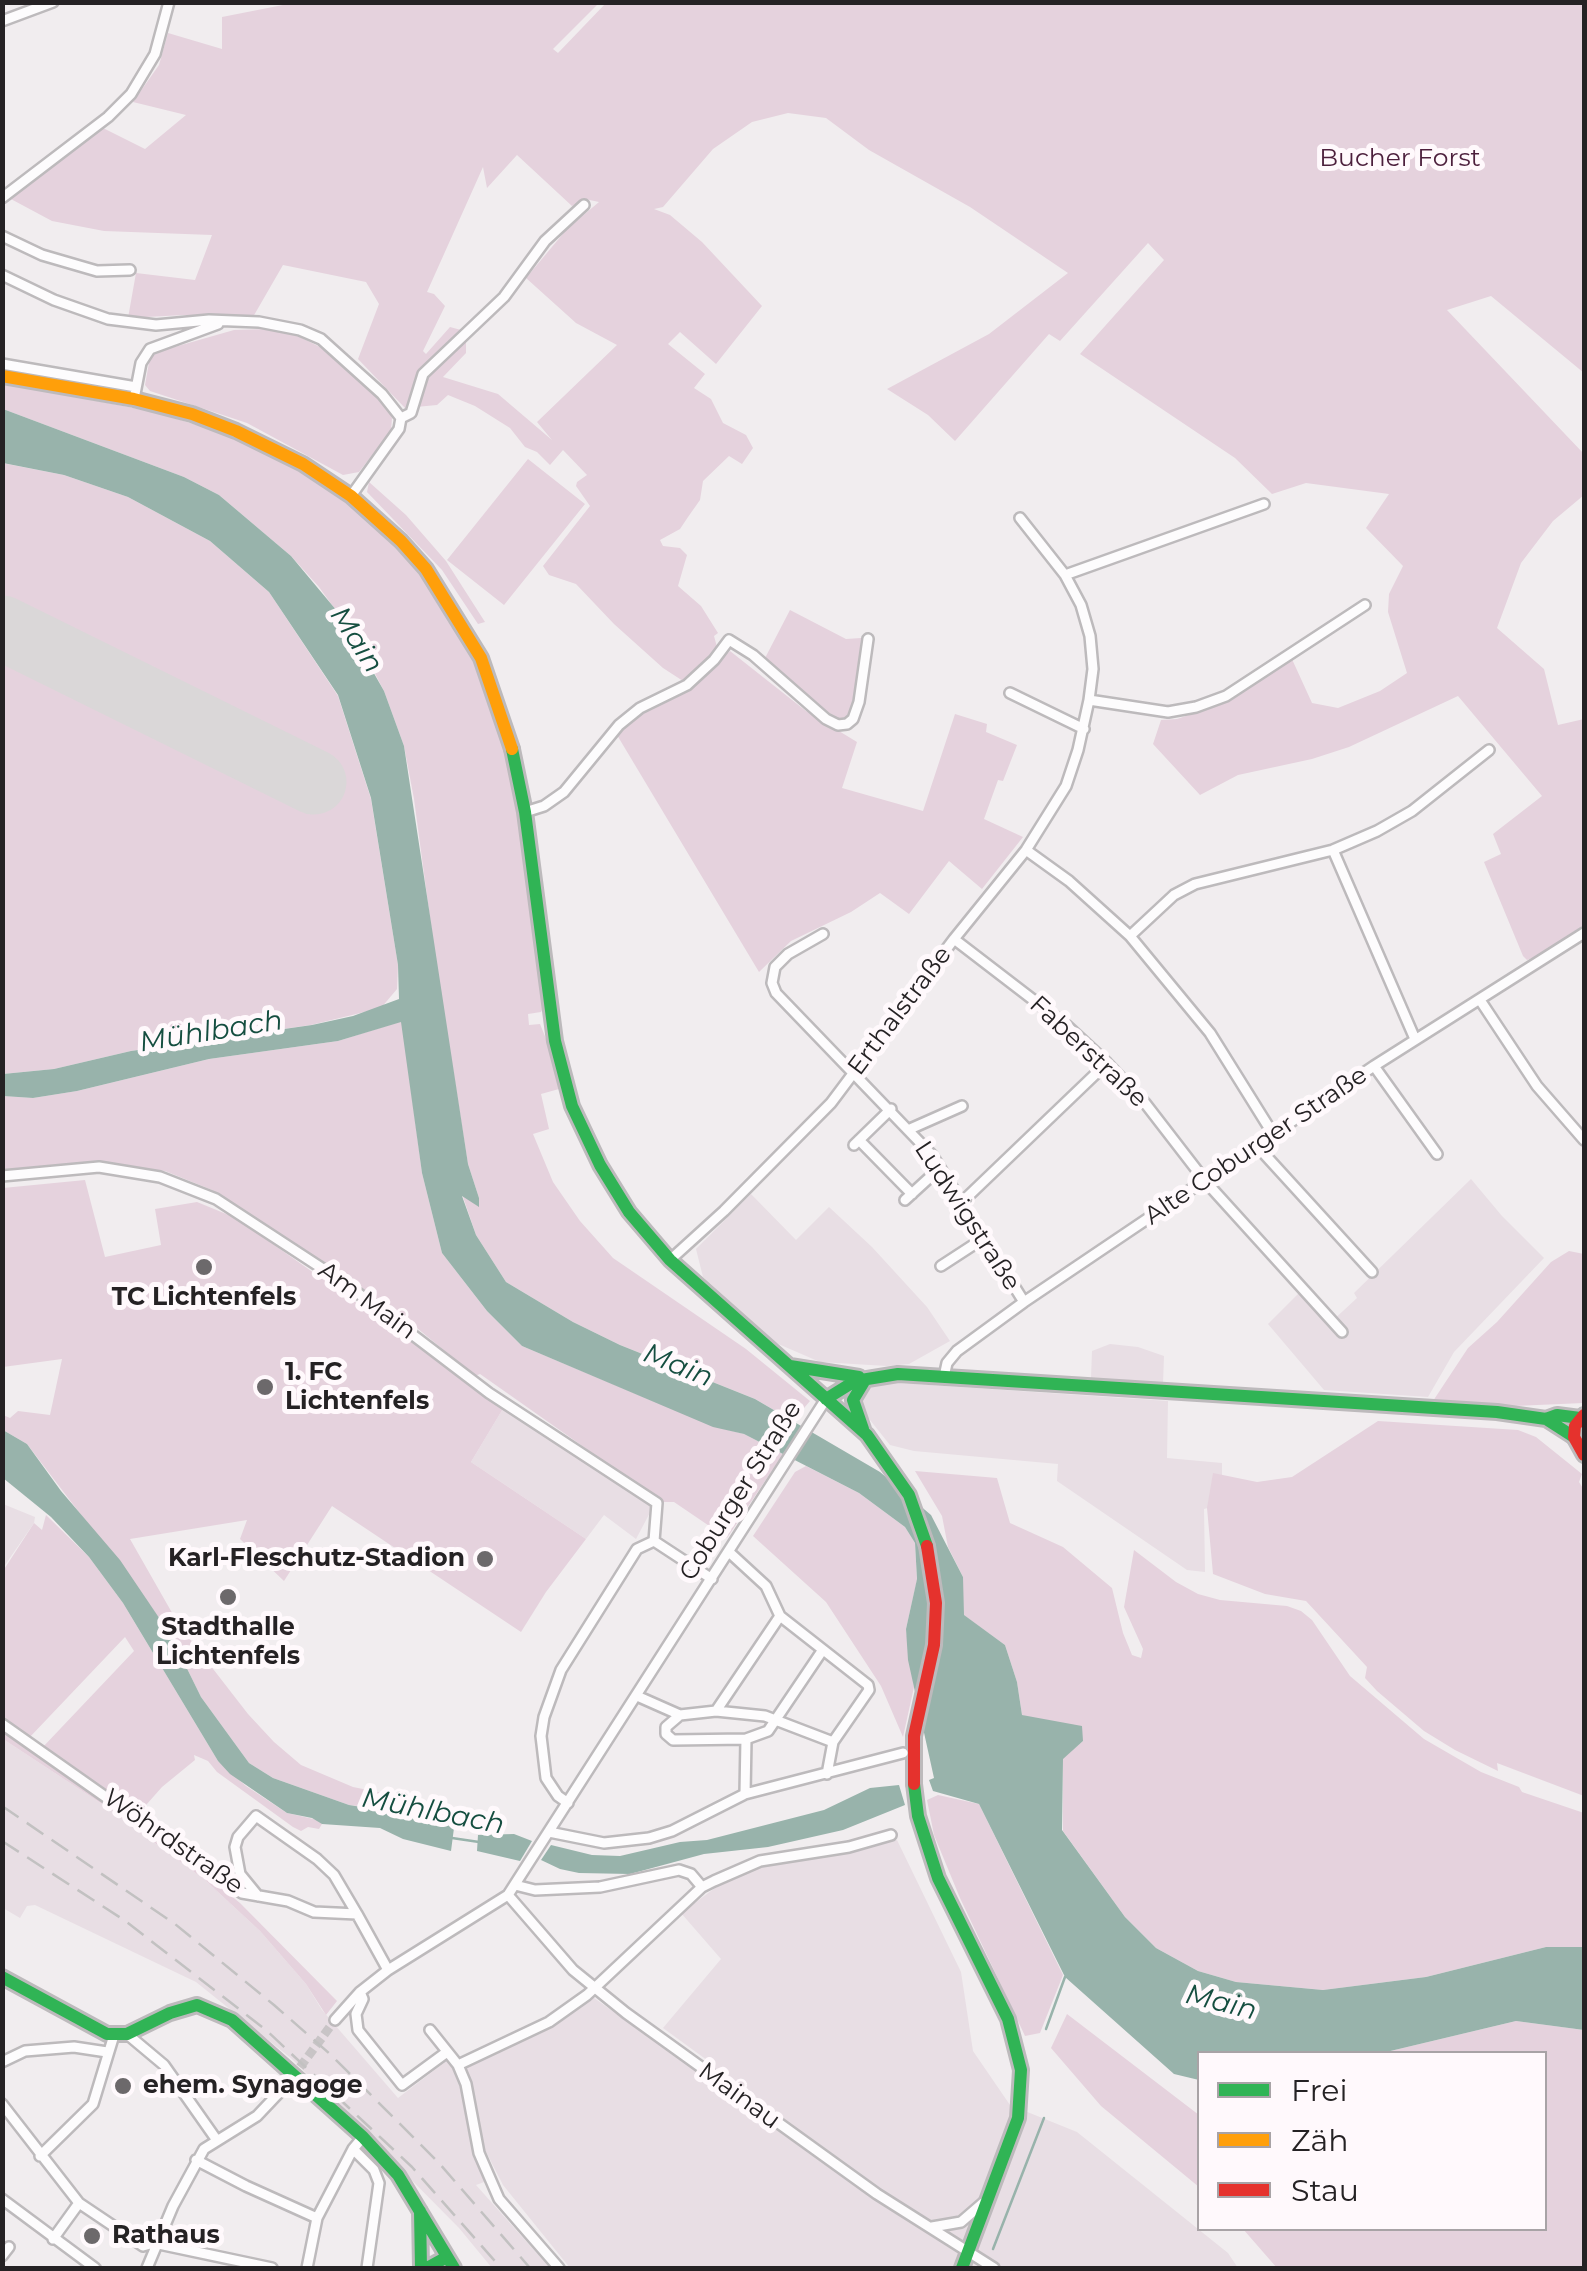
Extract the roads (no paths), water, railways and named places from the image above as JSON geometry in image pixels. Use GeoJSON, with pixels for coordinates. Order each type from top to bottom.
{"type":"FeatureCollection","features":[{"type":"Feature","properties":{"kind":"street"},"geometry":{"type":"LineString","coordinates":[[2,21],[52,2]]}},
{"type":"Feature","properties":{"kind":"street"},"geometry":{"type":"LineString","coordinates":[[3,194],[132,94],[150,67],[169,2]]}},
{"type":"Feature","properties":{"kind":"street"},"geometry":{"type":"LineString","coordinates":[[401,418],[411,413],[423,374],[504,297],[545,241],[584,205]]}},
{"type":"Feature","properties":{"kind":"street"},"geometry":{"type":"LineString","coordinates":[[2,236],[42,255],[97,271],[130,270]]}},
{"type":"Feature","properties":{"kind":"street"},"geometry":{"type":"LineString","coordinates":[[2,275],[54,300],[108,319],[156,325],[228,320],[282,325],[321,339],[382,394],[401,418],[399,428],[351,496]]}},
{"type":"Feature","properties":{"kind":"street"},"geometry":{"type":"LineString","coordinates":[[135,393],[144,356],[150,348],[228,320]]}},
{"type":"Feature","properties":{"kind":"street"},"geometry":{"type":"LineString","coordinates":[[2,364],[135,393],[236,430],[302,464],[351,496],[426,569],[470,636],[499,702],[517,766],[562,1075],[583,1130],[615,1192],[670,1260],[867,1436],[914,1508],[928,1550],[935,1590],[934,1645],[913,1748],[921,1828],[938,1878],[1008,2019],[1019,2054],[1022,2091],[1018,2118],[962,2268]]}},
{"type":"Feature","properties":{"kind":"street"},"geometry":{"type":"LineString","coordinates":[[2,376],[135,393]]}},
{"type":"Feature","properties":{"kind":"street"},"geometry":{"type":"LineString","coordinates":[[1065,575],[1264,504]]}},
{"type":"Feature","properties":{"kind":"street","name":"Erthalstraße"},"geometry":{"type":"LineString","coordinates":[[670,1260],[832,1103],[1026,850],[1066,786],[1084,729],[1093,669],[1087,619],[1065,575],[1020,518]]}},
{"type":"Feature","properties":{"kind":"street"},"geometry":{"type":"LineString","coordinates":[[1089,700],[1168,712],[1196,707],[1226,696],[1365,605]]}},
{"type":"Feature","properties":{"kind":"street"},"geometry":{"type":"LineString","coordinates":[[524,812],[544,806],[564,792],[619,725],[640,708],[686,684],[714,660],[728,640],[753,655],[826,719],[838,725],[847,724],[859,702],[868,638]]}},
{"type":"Feature","properties":{"kind":"street"},"geometry":{"type":"LineString","coordinates":[[1010,693],[1084,729]]}},
{"type":"Feature","properties":{"kind":"street"},"geometry":{"type":"LineString","coordinates":[[1130,936],[1174,895],[1195,884],[1333,850],[1412,811],[1489,750]]}},
{"type":"Feature","properties":{"kind":"street"},"geometry":{"type":"LineString","coordinates":[[1026,850],[1081,890],[1130,936],[1210,1034],[1274,1134]]}},
{"type":"Feature","properties":{"kind":"street"},"geometry":{"type":"LineString","coordinates":[[1333,850],[1415,1040]]}},
{"type":"Feature","properties":{"kind":"street","name":"Alte Coburger Straße"},"geometry":{"type":"LineString","coordinates":[[944,1376],[956,1351],[1024,1302],[1374,1066],[1584,933]]}},
{"type":"Feature","properties":{"kind":"street","name":"Ludwigstraße"},"geometry":{"type":"LineString","coordinates":[[823,934],[788,954],[776,967],[772,983],[776,993],[910,1130],[940,1168],[1024,1302]]}},
{"type":"Feature","properties":{"kind":"street","name":"Faberstraße"},"geometry":{"type":"LineString","coordinates":[[954,939],[1066,1025],[1107,1062],[1206,1182],[1342,1332]]}},
{"type":"Feature","properties":{"kind":"street"},"geometry":{"type":"LineString","coordinates":[[1480,1000],[1537,1086],[1584,1140]]}},
{"type":"Feature","properties":{"kind":"street"},"geometry":{"type":"LineString","coordinates":[[962,1202],[1107,1062]]}},
{"type":"Feature","properties":{"kind":"street"},"geometry":{"type":"LineString","coordinates":[[1374,1066],[1437,1154]]}},
{"type":"Feature","properties":{"kind":"street","name":"Ludwigstraße"},"geometry":{"type":"LineString","coordinates":[[910,1130],[962,1106]]}},
{"type":"Feature","properties":{"kind":"street"},"geometry":{"type":"LineString","coordinates":[[891,1109],[857,1142],[908,1197],[940,1168]]}},
{"type":"Feature","properties":{"kind":"street"},"geometry":{"type":"LineString","coordinates":[[1257,1146],[1372,1272]]}},
{"type":"Feature","properties":{"kind":"street","name":"Am Main"},"geometry":{"type":"LineString","coordinates":[[2,1176],[98,1167],[160,1177],[216,1198],[346,1284],[489,1393],[657,1503],[654,1541]]}},
{"type":"Feature","properties":{"kind":"street"},"geometry":{"type":"LineString","coordinates":[[942,1266],[984,1238]]}},
{"type":"Feature","properties":{"kind":"street"},"geometry":{"type":"LineString","coordinates":[[787,1365],[866,1378]]}},
{"type":"Feature","properties":{"kind":"street","name":"Coburger Straße"},"geometry":{"type":"LineString","coordinates":[[335,2020],[360,1992],[388,1970],[508,1895],[826,1399],[846,1385],[898,1374],[944,1376],[1497,1412],[1546,1419]]}},
{"type":"Feature","properties":{"kind":"street"},"geometry":{"type":"LineString","coordinates":[[866,1378],[853,1400],[867,1436]]}},
{"type":"Feature","properties":{"kind":"street"},"geometry":{"type":"LineString","coordinates":[[1546,1419],[1583,1416],[1574,1437],[1584,1456]]}},
{"type":"Feature","properties":{"kind":"street"},"geometry":{"type":"LineString","coordinates":[[1546,1419],[1574,1437]]}},
{"type":"Feature","properties":{"kind":"street"},"geometry":{"type":"LineString","coordinates":[[568,1803],[546,1778],[541,1736],[544,1717],[561,1670],[637,1549],[654,1541],[712,1579]]}},
{"type":"Feature","properties":{"kind":"street"},"geometry":{"type":"LineString","coordinates":[[729,1552],[766,1586],[780,1616],[868,1686],[833,1742],[826,1774]]}},
{"type":"Feature","properties":{"kind":"street"},"geometry":{"type":"LineString","coordinates":[[716,1712],[780,1616]]}},
{"type":"Feature","properties":{"kind":"street"},"geometry":{"type":"LineString","coordinates":[[680,1715],[666,1727],[670,1739],[746,1740],[768,1731],[822,1652]]}},
{"type":"Feature","properties":{"kind":"street"},"geometry":{"type":"LineString","coordinates":[[638,1696],[680,1715],[716,1712],[764,1716],[833,1742]]}},
{"type":"Feature","properties":{"kind":"street","name":"Wöhrdstraße"},"geometry":{"type":"LineString","coordinates":[[2,1724],[242,1892],[314,1912],[357,1914]]}},
{"type":"Feature","properties":{"kind":"street"},"geometry":{"type":"LineString","coordinates":[[745,1794],[746,1740]]}},
{"type":"Feature","properties":{"kind":"street"},"geometry":{"type":"LineString","coordinates":[[547,1835],[604,1843],[649,1838],[672,1831],[745,1794],[903,1754]]}},
{"type":"Feature","properties":{"kind":"street"},"geometry":{"type":"LineString","coordinates":[[258,1898],[240,1874],[235,1847],[238,1837],[256,1816],[334,1875],[388,1970]]}},
{"type":"Feature","properties":{"kind":"street"},"geometry":{"type":"LineString","coordinates":[[458,2065],[549,2022],[595,1989],[702,1888],[760,1861],[849,1847],[891,1835]]}},
{"type":"Feature","properties":{"kind":"street"},"geometry":{"type":"LineString","coordinates":[[516,1885],[536,1890],[600,1887],[679,1870],[691,1874],[702,1888]]}},
{"type":"Feature","properties":{"kind":"street","name":"Mainau"},"geometry":{"type":"LineString","coordinates":[[508,1895],[595,1989],[809,2147],[994,2268]]}},
{"type":"Feature","properties":{"kind":"street"},"geometry":{"type":"LineString","coordinates":[[2,1977],[92,2028],[120,2034],[164,2065],[216,2139]]}},
{"type":"Feature","properties":{"kind":"street"},"geometry":{"type":"LineString","coordinates":[[360,1992],[363,1998],[356,2014],[358,2030],[402,2085],[447,2052]]}},
{"type":"Feature","properties":{"kind":"street"},"geometry":{"type":"LineString","coordinates":[[40,2156],[94,2104],[107,2052],[120,2034],[180,2008],[197,2005],[214,2010],[250,2033],[363,2138],[398,2175],[420,2208],[450,2263],[424,2268],[420,2208]]}},
{"type":"Feature","properties":{"kind":"street"},"geometry":{"type":"LineString","coordinates":[[430,2030],[458,2065],[466,2084],[479,2153],[498,2200],[559,2268]]}},
{"type":"Feature","properties":{"kind":"street"},"geometry":{"type":"LineString","coordinates":[[2,2062],[26,2051],[74,2048],[107,2052]]}},
{"type":"Feature","properties":{"kind":"street"},"geometry":{"type":"LineString","coordinates":[[148,2268],[196,2160],[216,2139],[257,2116],[290,2080]]}},
{"type":"Feature","properties":{"kind":"street"},"geometry":{"type":"LineString","coordinates":[[2,2104],[79,2203],[143,2246],[157,2244],[272,2268]]}},
{"type":"Feature","properties":{"kind":"street"},"geometry":{"type":"LineString","coordinates":[[307,2268],[317,2218],[353,2149],[363,2138]]}},
{"type":"Feature","properties":{"kind":"street"},"geometry":{"type":"LineString","coordinates":[[353,2149],[374,2170],[378,2183],[367,2268]]}},
{"type":"Feature","properties":{"kind":"street"},"geometry":{"type":"LineString","coordinates":[[196,2160],[317,2218]]}},
{"type":"Feature","properties":{"kind":"street"},"geometry":{"type":"LineString","coordinates":[[932,2227],[961,2222],[988,2197]]}},
{"type":"Feature","properties":{"kind":"street"},"geometry":{"type":"LineString","coordinates":[[2,2199],[95,2268]]}},
{"type":"Feature","properties":{"kind":"street"},"geometry":{"type":"LineString","coordinates":[[53,2239],[79,2203]]}},
{"type":"Feature","properties":{"kind":"water","name":"Main"},"geometry":{"type":"Polygon","coordinates":[[[3,409],[184,477],[219,495],[291,556],[342,617],[384,691],[404,746],[468,1164],[479,1198],[479,1207],[462,1196],[476,1235],[506,1282],[620,1345],[755,1399],[880,1472],[931,1515],[963,1577],[964,1615],[1005,1645],[1022,1715],[1082,1726],[1083,1741],[1063,1759],[1062,1830],[1125,1917],[1156,1948],[1198,1971],[1236,1982],[1323,1990],[1426,1977],[1546,1947],[1584,1947],[1584,2030],[1516,2021],[1390,2051],[1197,2051],[1197,2080],[1174,2074],[1065,1977],[979,1804],[933,1791],[929,1780],[934,1778],[908,1660],[906,1629],[917,1579],[915,1543],[905,1527],[859,1493],[744,1434],[713,1427],[522,1346],[487,1311],[442,1253],[422,1173],[401,1022],[338,1041],[209,1059],[77,1091],[33,1098],[3,1096],[3,1074],[54,1069],[131,1051],[312,1025],[353,1016],[399,999],[398,965],[371,798],[338,695],[269,592],[210,541],[128,497],[64,475],[3,463],[3,409]]]}},
{"type":"Feature","properties":{"kind":"water"},"geometry":{"type":"Polygon","coordinates":[[[3,1430],[27,1444],[120,1560],[170,1634],[201,1697],[249,1763],[273,1778],[349,1805],[448,1821],[454,1828],[451,1851],[403,1839],[380,1828],[322,1824],[287,1813],[230,1774],[218,1761],[123,1603],[89,1557],[51,1517],[3,1478],[3,1430]]]}},
{"type":"Feature","properties":{"kind":"water"},"geometry":{"type":"Polygon","coordinates":[[[899,1785],[905,1805],[843,1830],[768,1847],[704,1854],[630,1874],[579,1873],[541,1860],[551,1845],[592,1855],[620,1856],[707,1840],[824,1810],[870,1788],[899,1785]]]}},
{"type":"Feature","properties":{"kind":"water"},"geometry":{"type":"Polygon","coordinates":[[[514,1834],[532,1841],[520,1861],[477,1851],[478,1835],[514,1834]]]}},
{"type":"Feature","properties":{"kind":"waterway","name":"Mühlbach"},"geometry":{"type":"LineString","coordinates":[[452,1838],[479,1842]]}},
{"type":"Feature","properties":{"kind":"waterway"},"geometry":{"type":"LineString","coordinates":[[1046,2029],[1065,1977]]}},
{"type":"Feature","properties":{"kind":"waterway"},"geometry":{"type":"LineString","coordinates":[[993,2249],[1044,2118]]}},
{"type":"Feature","properties":{"kind":"tunnel"},"geometry":{"type":"LineString","coordinates":[[292,2078],[335,2020]]}},
{"type":"Feature","properties":{"kind":"railway"},"geometry":{"type":"LineString","coordinates":[[2,1806],[175,1924],[274,2005],[330,2054],[439,2163],[530,2268]]}},
{"type":"Feature","properties":{"kind":"railway"},"geometry":{"type":"LineString","coordinates":[[2,1841],[124,1920],[266,2030],[412,2167],[501,2268]]}},
{"type":"Feature","properties":{"kind":"place","name":"TC Lichtenfels"},"geometry":{"type":"Point","coordinates":[204,1267]}},
{"type":"Feature","properties":{"kind":"place","name":"1. FC Lichtenfels"},"geometry":{"type":"Point","coordinates":[265,1387]}},
{"type":"Feature","properties":{"kind":"place","name":"Karl-Fleschutz-Stadion"},"geometry":{"type":"Point","coordinates":[485,1559]}},
{"type":"Feature","properties":{"kind":"place","name":"Stadthalle Lichtenfels"},"geometry":{"type":"Point","coordinates":[228,1597]}},
{"type":"Feature","properties":{"kind":"place","name":"ehem. Synagoge"},"geometry":{"type":"Point","coordinates":[123,2086]}},
{"type":"Feature","properties":{"kind":"place","name":"Rathaus"},"geometry":{"type":"Point","coordinates":[92,2236]}},
{"type":"Feature","properties":{"kind":"park label","name":"Bucher Forst"},"geometry":{"type":"Point","coordinates":[1400,159]}}]}
